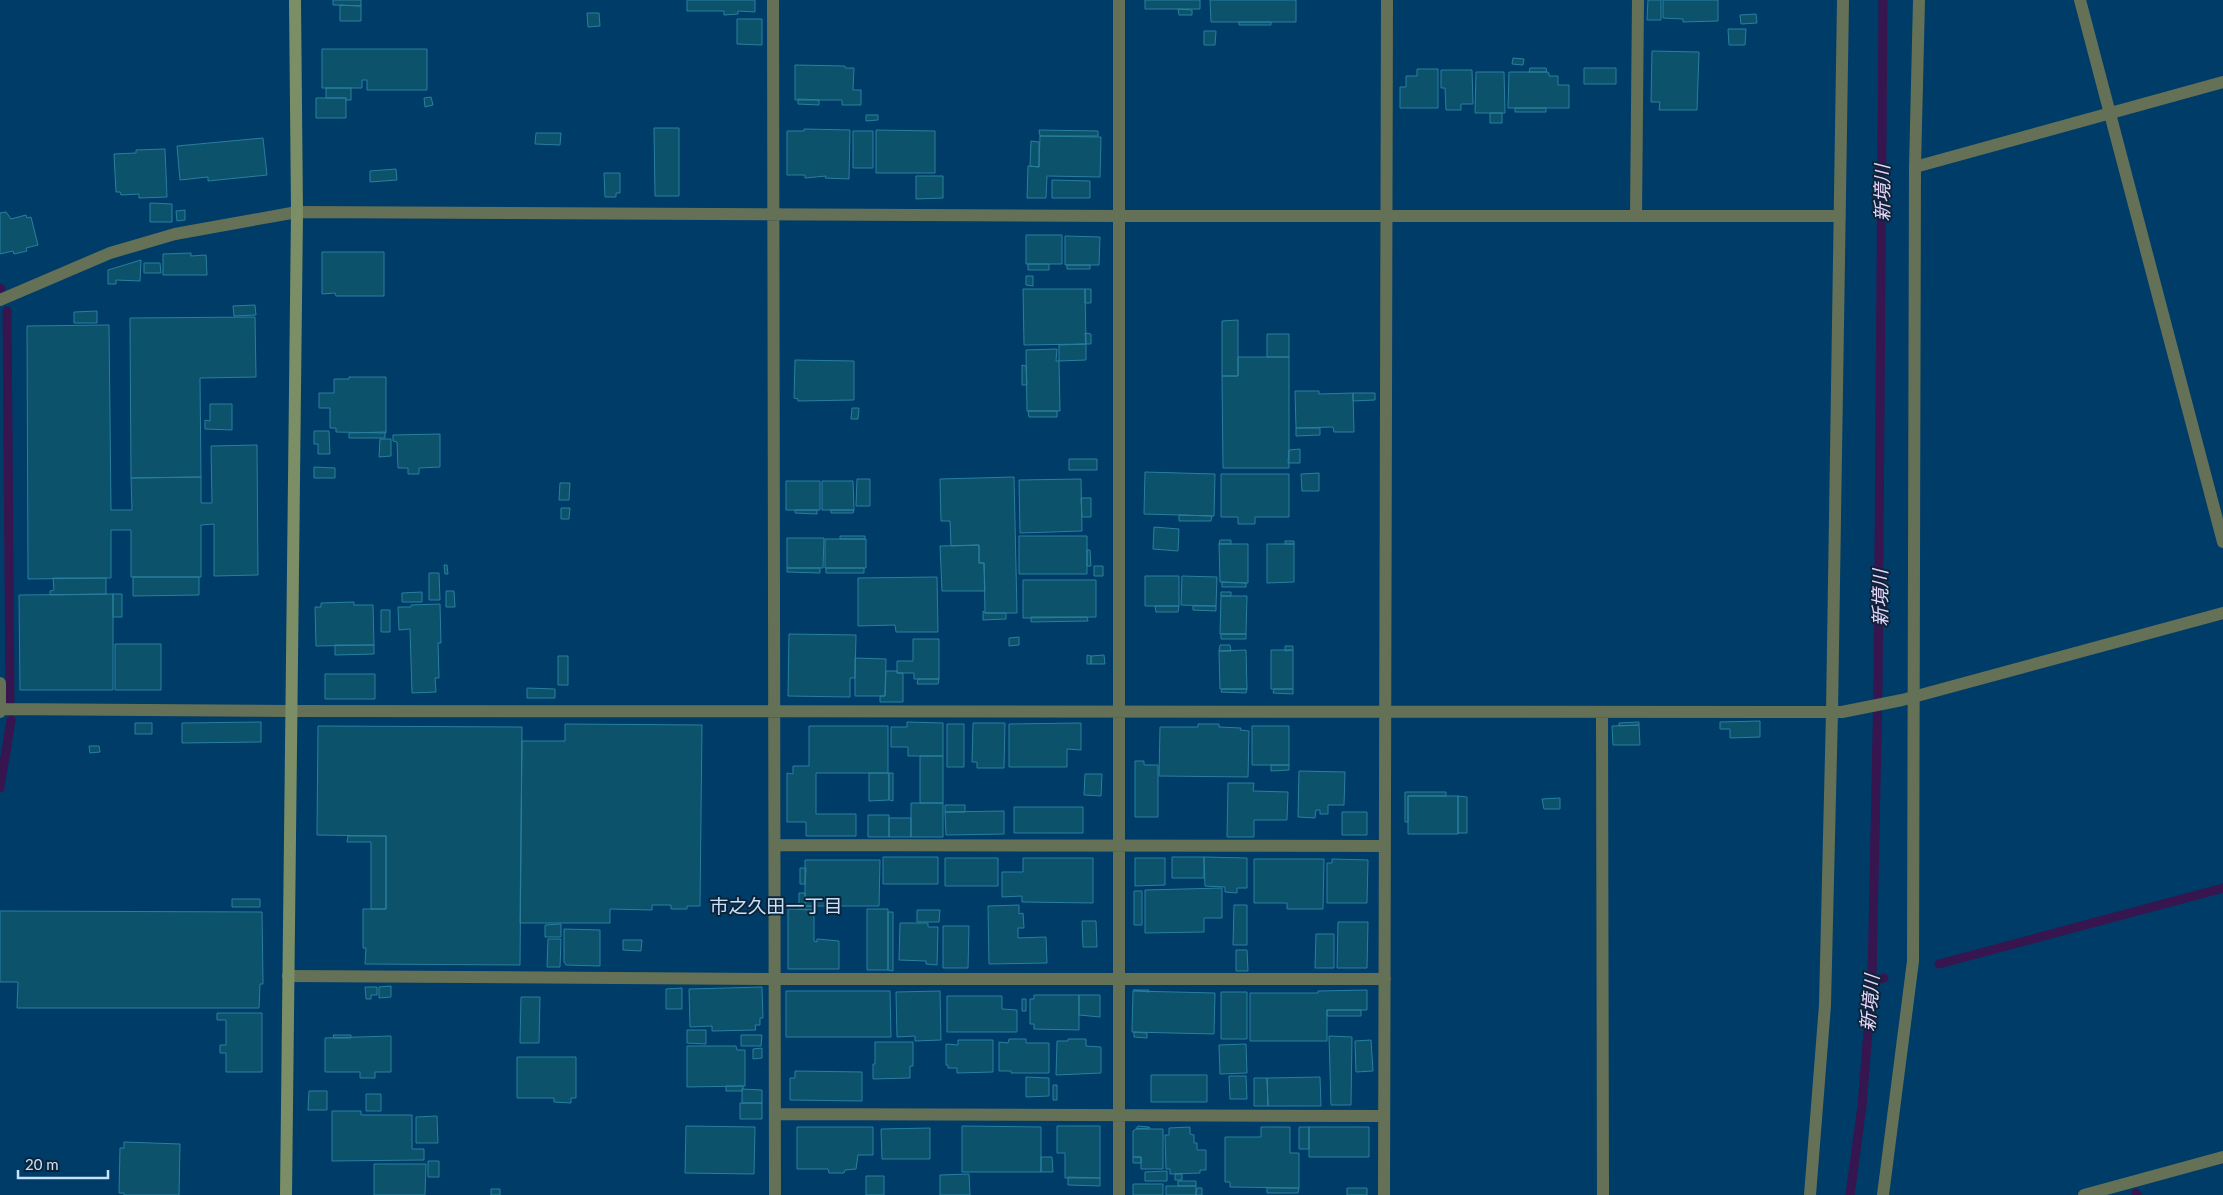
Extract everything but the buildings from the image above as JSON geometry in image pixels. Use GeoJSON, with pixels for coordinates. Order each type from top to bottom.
{"type":"FeatureCollection","features":[{"type":"Feature","properties":{"kind":"street"},"geometry":{"type":"LineString","coordinates":[[286,1195],[297,212],[295,0]]}},
{"type":"Feature","properties":{"kind":"street"},"geometry":{"type":"LineString","coordinates":[[774,0],[775,1195]]}},
{"type":"Feature","properties":{"kind":"street"},"geometry":{"type":"LineString","coordinates":[[1119,0],[1119,1195]]}},
{"type":"Feature","properties":{"kind":"street"},"geometry":{"type":"LineString","coordinates":[[1384,1195],[1387,0]]}},
{"type":"Feature","properties":{"kind":"street"},"geometry":{"type":"LineString","coordinates":[[1636,216],[1638,0]]}},
{"type":"Feature","properties":{"kind":"street"},"geometry":{"type":"LineString","coordinates":[[1810,1195],[1825,1005],[1837,712],[1843,0]]}},
{"type":"Feature","properties":{"kind":"street"},"geometry":{"type":"LineString","coordinates":[[1883,1195],[1913,961],[1908,698],[1919,0]]}},
{"type":"Feature","properties":{"kind":"street"},"geometry":{"type":"LineString","coordinates":[[2080,0],[2223,542]]}},
{"type":"Feature","properties":{"kind":"street"},"geometry":{"type":"LineString","coordinates":[[1915,167],[2223,82]]}},
{"type":"Feature","properties":{"kind":"street"},"geometry":{"type":"LineString","coordinates":[[0,300],[110,253],[175,234],[297,212],[1118,216],[1840,216]]}},
{"type":"Feature","properties":{"kind":"street"},"geometry":{"type":"LineString","coordinates":[[0,683],[0,710],[1837,712],[1908,698],[2223,612]]}},
{"type":"Feature","properties":{"kind":"street"},"geometry":{"type":"LineString","coordinates":[[1602,713],[1603,1195]]}},
{"type":"Feature","properties":{"kind":"street"},"geometry":{"type":"LineString","coordinates":[[776,845],[1385,846]]}},
{"type":"Feature","properties":{"kind":"street"},"geometry":{"type":"LineString","coordinates":[[288,976],[774,979],[1385,979]]}},
{"type":"Feature","properties":{"kind":"street"},"geometry":{"type":"LineString","coordinates":[[775,1114],[1384,1116]]}},
{"type":"Feature","properties":{"kind":"street"},"geometry":{"type":"LineString","coordinates":[[2084,1195],[2223,1158]]}},
{"type":"Feature","properties":{"kind":"waterway","name":"新境川"},"geometry":{"type":"LineString","coordinates":[[1850,1195],[1862,1106],[1872,981],[1878,687],[1883,0]]}},
{"type":"Feature","properties":{"kind":"waterway"},"geometry":{"type":"LineString","coordinates":[[7,311],[10,701]]}},
{"type":"Feature","properties":{"kind":"waterway"},"geometry":{"type":"LineString","coordinates":[[0,788],[11,720]]}},
{"type":"Feature","properties":{"kind":"waterway"},"geometry":{"type":"LineString","coordinates":[[1939,964],[2223,888]]}},
{"type":"Feature","properties":{"kind":"waterway"},"geometry":{"type":"LineString","coordinates":[[1872,981],[1884,978]]}},
{"type":"Feature","properties":{"kind":"district","name":"市之久田一丁目"},"geometry":{"type":"Point","coordinates":[776,905]}}]}
